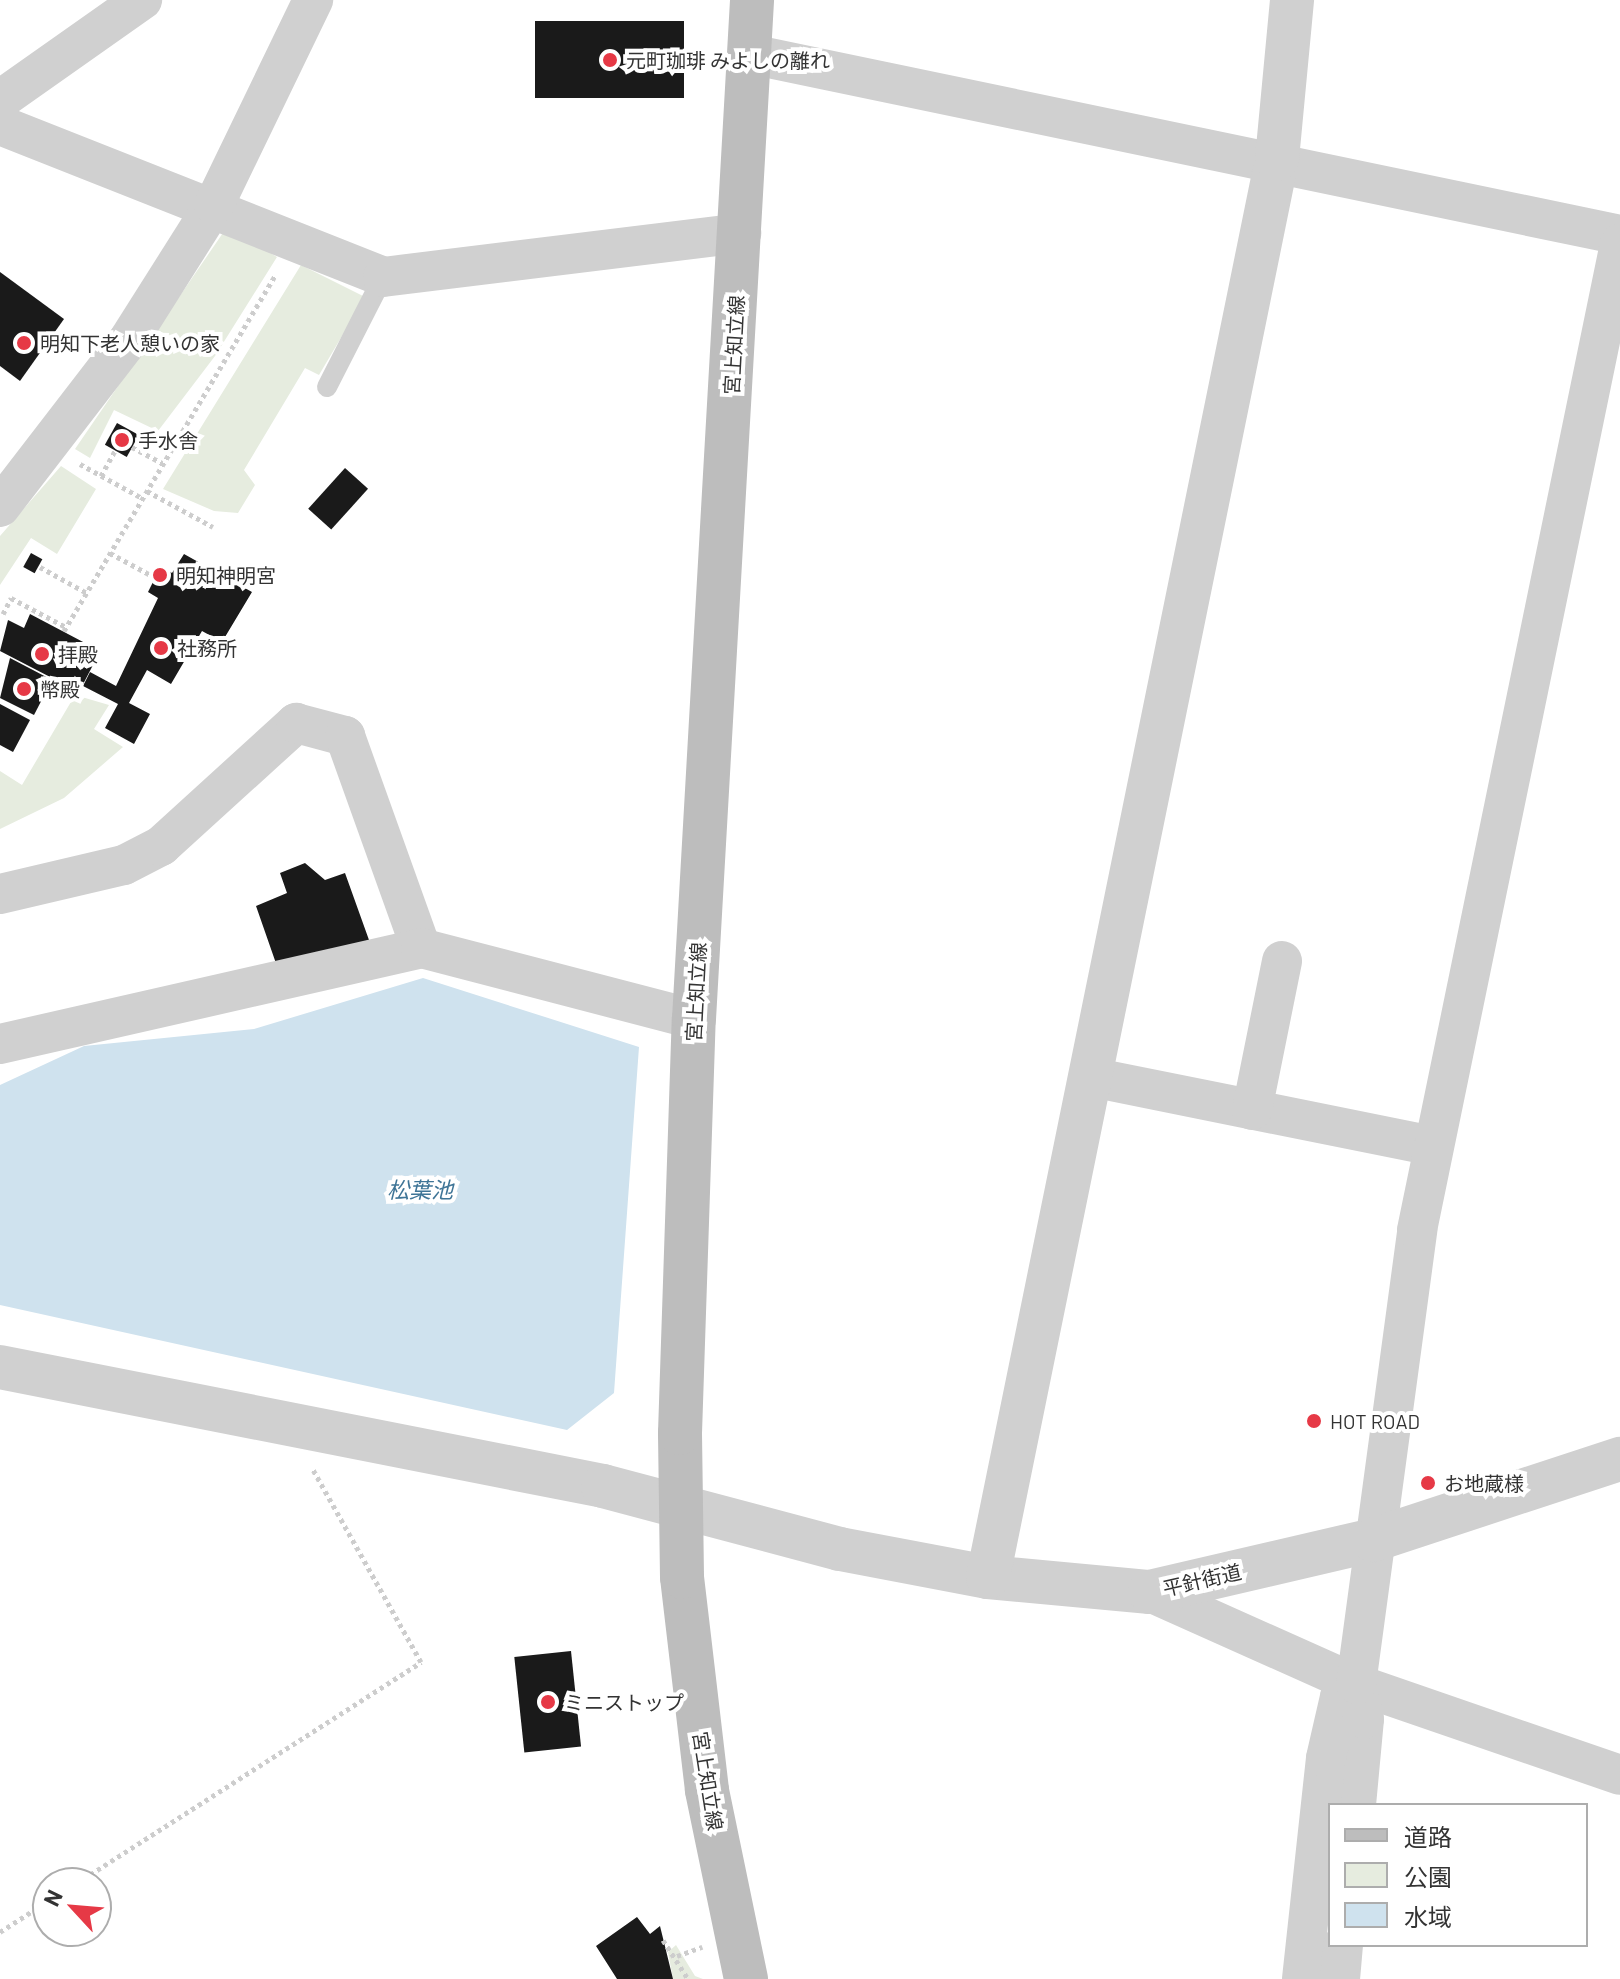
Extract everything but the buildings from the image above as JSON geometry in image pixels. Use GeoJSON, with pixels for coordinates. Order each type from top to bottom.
{"type":"FeatureCollection","features":[{"type":"Feature","properties":{"kind":"main road","name":"宮上知立線"},"geometry":{"type":"LineString","coordinates":[[746,1979],[707,1790],[682,1577],[681,1508],[694,1019],[752,0]]}},
{"type":"Feature","properties":{"kind":"street"},"geometry":{"type":"LineString","coordinates":[[0,100],[142,0]]}},
{"type":"Feature","properties":{"kind":"street"},"geometry":{"type":"LineString","coordinates":[[0,507],[128,341],[214,205],[313,0]]}},
{"type":"Feature","properties":{"kind":"street"},"geometry":{"type":"LineString","coordinates":[[988,1577],[1277,159],[1292,0]]}},
{"type":"Feature","properties":{"kind":"street"},"geometry":{"type":"LineString","coordinates":[[750,54],[1277,159],[1620,235]]}},
{"type":"Feature","properties":{"kind":"street"},"geometry":{"type":"LineString","coordinates":[[0,125],[214,205],[383,277],[741,233]]}},
{"type":"Feature","properties":{"kind":"street"},"geometry":{"type":"LineString","coordinates":[[1356,1803],[1364,1719],[1356,1684],[1373,1540],[1433,1146],[1620,244]]}},
{"type":"Feature","properties":{"kind":"street"},"geometry":{"type":"LineString","coordinates":[[0,894],[124,865],[161,846],[296,723],[345,736],[421,948]]}},
{"type":"Feature","properties":{"kind":"street"},"geometry":{"type":"LineString","coordinates":[[0,1044],[421,948],[694,1019]]}},
{"type":"Feature","properties":{"kind":"street"},"geometry":{"type":"LineString","coordinates":[[1252,1110],[1282,961]]}},
{"type":"Feature","properties":{"kind":"street"},"geometry":{"type":"LineString","coordinates":[[1091,1077],[1433,1146]]}},
{"type":"Feature","properties":{"kind":"street","name":"平針街道"},"geometry":{"type":"LineString","coordinates":[[0,1367],[284,1419],[988,1577],[1150,1592],[1373,1540],[1620,1459]]}},
{"type":"Feature","properties":{"kind":"street"},"geometry":{"type":"LineString","coordinates":[[1150,1592],[1356,1684],[1620,1775]]}},
{"type":"Feature","properties":{"kind":"street"},"geometry":{"type":"LineString","coordinates":[[1302,1979],[1326,1758],[1340,1697],[1356,1684]]}},
{"type":"Feature","properties":{"kind":"street"},"geometry":{"type":"LineString","coordinates":[[1340,1979],[1343,1947]]}},
{"type":"Feature","properties":{"kind":"lane"},"geometry":{"type":"LineString","coordinates":[[327,387],[383,277]]}},
{"type":"Feature","properties":{"kind":"path"},"geometry":{"type":"LineString","coordinates":[[3,614],[11,598],[65,629],[297,239]]}},
{"type":"Feature","properties":{"kind":"path"},"geometry":{"type":"LineString","coordinates":[[132,447],[162,463]]}},
{"type":"Feature","properties":{"kind":"path"},"geometry":{"type":"LineString","coordinates":[[101,476],[115,451]]}},
{"type":"Feature","properties":{"kind":"path"},"geometry":{"type":"LineString","coordinates":[[93,471],[142,498]]}},
{"type":"Feature","properties":{"kind":"path"},"geometry":{"type":"LineString","coordinates":[[147,491],[213,527]]}},
{"type":"Feature","properties":{"kind":"path"},"geometry":{"type":"LineString","coordinates":[[110,553],[156,578]]}},
{"type":"Feature","properties":{"kind":"path"},"geometry":{"type":"LineString","coordinates":[[40,567],[87,593]]}},
{"type":"Feature","properties":{"kind":"path"},"geometry":{"type":"LineString","coordinates":[[102,1867],[421,1662],[284,1419]]}},
{"type":"Feature","properties":{"kind":"path"},"geometry":{"type":"LineString","coordinates":[[0,1932],[32,1911]]}},
{"type":"Feature","properties":{"kind":"path"},"geometry":{"type":"LineString","coordinates":[[663,1940],[677,1956],[688,1979]]}},
{"type":"Feature","properties":{"kind":"path"},"geometry":{"type":"LineString","coordinates":[[677,1956],[706,1946]]}},
{"type":"Feature","properties":{"kind":"green space"},"geometry":{"type":"Polygon","coordinates":[[[227,227],[277,257],[215,356],[158,431],[114,410],[90,458],[75,449],[227,227]]]}},
{"type":"Feature","properties":{"kind":"green space"},"geometry":{"type":"Polygon","coordinates":[[[301,265],[365,297],[319,375],[305,368],[244,470],[255,485],[238,513],[214,511],[163,489],[301,265]]]}},
{"type":"Feature","properties":{"kind":"green space"},"geometry":{"type":"Polygon","coordinates":[[[61,466],[96,489],[57,554],[31,538],[0,585],[0,536],[61,466]]]}},
{"type":"Feature","properties":{"kind":"green space"},"geometry":{"type":"Polygon","coordinates":[[[75,695],[109,705],[94,729],[123,747],[64,798],[0,829],[0,771],[22,785],[75,695]]]}},
{"type":"Feature","properties":{"kind":"green space"},"geometry":{"type":"Polygon","coordinates":[[[676,1945],[695,1976],[703,1979],[673,1979],[668,1952],[676,1945]]]}},
{"type":"Feature","properties":{"kind":"water","name":"松葉池"},"geometry":{"type":"Polygon","coordinates":[[[423,978],[639,1047],[614,1393],[567,1430],[0,1305],[0,1085],[84,1046],[254,1029],[423,978]]]}},
{"type":"Feature","properties":{"kind":"place","name":"元町珈琲 みよしの離れ"},"geometry":{"type":"Point","coordinates":[610,60]}},
{"type":"Feature","properties":{"kind":"place","name":"明知下老人憩いの家"},"geometry":{"type":"Point","coordinates":[24,343]}},
{"type":"Feature","properties":{"kind":"place","name":"手水舎"},"geometry":{"type":"Point","coordinates":[122,440]}},
{"type":"Feature","properties":{"kind":"place","name":"明知神明宮"},"geometry":{"type":"Point","coordinates":[160,575]}},
{"type":"Feature","properties":{"kind":"place","name":"社務所"},"geometry":{"type":"Point","coordinates":[161,648]}},
{"type":"Feature","properties":{"kind":"place","name":"拝殿"},"geometry":{"type":"Point","coordinates":[42,654]}},
{"type":"Feature","properties":{"kind":"place","name":"幣殿"},"geometry":{"type":"Point","coordinates":[24,689]}},
{"type":"Feature","properties":{"kind":"place","name":"HOT ROAD"},"geometry":{"type":"Point","coordinates":[1314,1421]}},
{"type":"Feature","properties":{"kind":"place","name":"お地蔵様"},"geometry":{"type":"Point","coordinates":[1428,1483]}},
{"type":"Feature","properties":{"kind":"place","name":"ミニストップ"},"geometry":{"type":"Point","coordinates":[548,1702]}}]}
